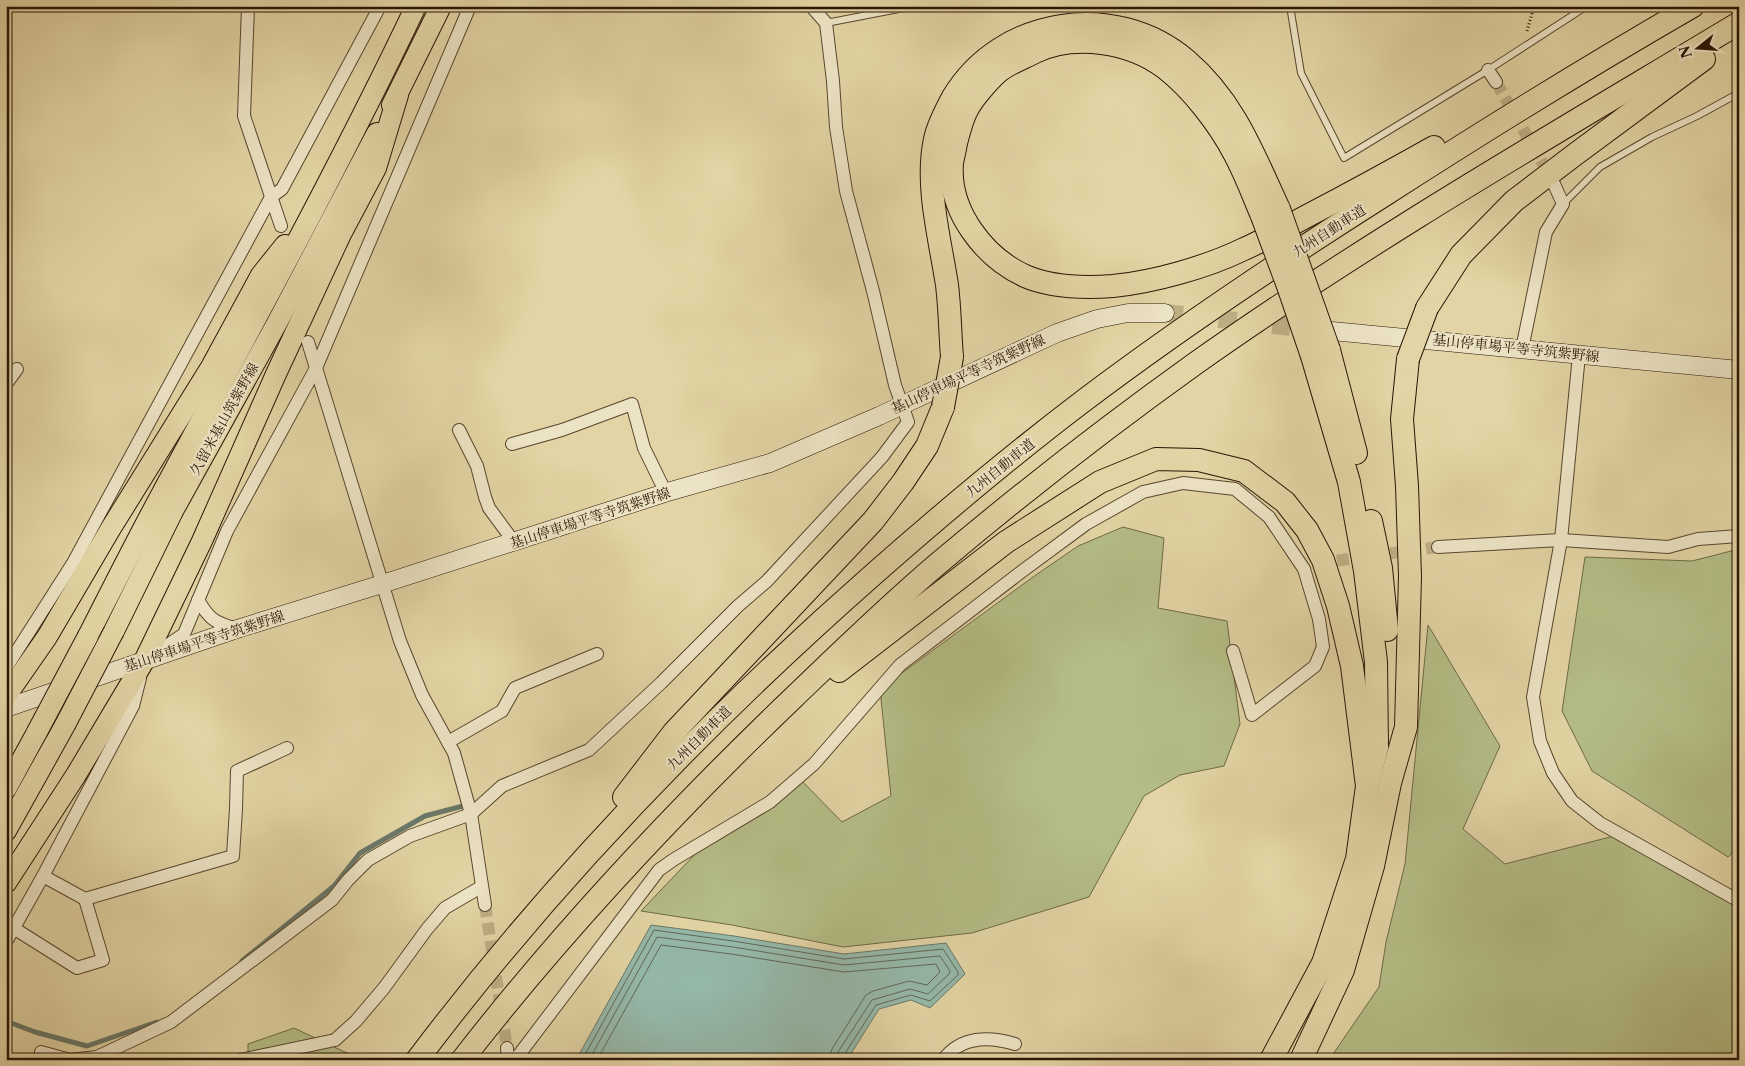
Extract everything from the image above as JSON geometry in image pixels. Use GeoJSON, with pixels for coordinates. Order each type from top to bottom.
{"type":"FeatureCollection","features":[{"type":"Feature","properties":{"kind":"highway","name":"九州自動車道"},"geometry":{"type":"LineString","coordinates":[[417,1060],[439,1030],[520,933],[618,821],[730,706],[820,622],[916,537],[992,474],[1080,404],[1250,283],[1457,148],[1564,81],[1693,6]]}},
{"type":"Feature","properties":{"kind":"highway"},"geometry":{"type":"LineString","coordinates":[[520,933],[674,732],[873,520],[927,446],[943,407],[952,357],[947,288],[932,180],[935,138],[946,108],[961,84],[979,64],[1001,47],[1025,34],[1049,27],[1074,23],[1101,23],[1133,29],[1160,42],[1184,58],[1206,78],[1225,101],[1243,132],[1270,212],[1288,286],[1320,353],[1361,474],[1381,568],[1390,661],[1390,783]]}},
{"type":"Feature","properties":{"kind":"highway"},"geometry":{"type":"LineString","coordinates":[[462,1060],[546,956],[635,856],[747,742],[845,648],[938,564],[1101,433],[1195,364],[1269,313],[1476,182],[1739,23]]}},
{"type":"Feature","properties":{"kind":"highway"},"geometry":{"type":"LineString","coordinates":[[1300,1060],[1344,970],[1373,866],[1390,783],[1406,727],[1410,576],[1402,419],[1408,359],[1427,308],[1461,255],[1514,201],[1739,34]]}},
{"type":"Feature","properties":{"kind":"highway"},"geometry":{"type":"LineString","coordinates":[[1270,212],[1234,152],[1187,88],[1163,67],[1134,52],[1107,43],[1080,41],[1049,46],[999,72],[968,108],[958,133],[952,164],[954,191],[963,216],[975,235],[990,252],[1007,266],[1027,277],[1052,284],[1077,288],[1115,286],[1203,266],[1244,250],[1451,137],[1564,81]]}},
{"type":"Feature","properties":{"kind":"highway"},"geometry":{"type":"LineString","coordinates":[[1270,1060],[1323,963],[1357,860],[1367,786],[1377,748],[1376,662],[1365,571],[1349,482],[1320,353]]}},
{"type":"Feature","properties":{"kind":"highway"},"geometry":{"type":"LineString","coordinates":[[747,742],[1006,542],[1100,482],[1156,459],[1199,460],[1244,471],[1285,502],[1307,530],[1323,560],[1338,606],[1352,666],[1367,786]]}},
{"type":"Feature","properties":{"kind":"main road","name":"久留米基山筑紫野線"},"geometry":{"type":"LineString","coordinates":[[6,789],[375,94],[416,6]]}},
{"type":"Feature","properties":{"kind":"main road","name":"久留米基山筑紫野線"},"geometry":{"type":"LineString","coordinates":[[6,831],[114,630],[173,511],[277,323],[398,95],[441,6]]}},
{"type":"Feature","properties":{"kind":"main road"},"geometry":{"type":"LineString","coordinates":[[6,883],[76,775],[144,661],[202,541],[341,234],[376,168],[398,95]]}},
{"type":"Feature","properties":{"kind":"main road"},"geometry":{"type":"LineString","coordinates":[[6,696],[47,638],[111,528],[211,367],[261,274],[315,206]]}},
{"type":"Feature","properties":{"kind":"main road","name":"基山停車場平等寺筑紫野線"},"geometry":{"type":"LineString","coordinates":[[6,708],[236,630],[666,493],[770,463],[1056,333],[1097,319],[1128,312],[1165,313]]}},
{"type":"Feature","properties":{"kind":"main road","name":"基山停車場平等寺筑紫野線"},"geometry":{"type":"LineString","coordinates":[[1293,327],[1739,370]]}},
{"type":"Feature","properties":{"kind":"street"},"geometry":{"type":"LineString","coordinates":[[248,6],[244,116],[281,226]]}},
{"type":"Feature","properties":{"kind":"street"},"geometry":{"type":"LineString","coordinates":[[6,668],[73,563],[271,196],[282,189],[380,6]]}},
{"type":"Feature","properties":{"kind":"street"},"geometry":{"type":"LineString","coordinates":[[6,942],[133,706],[144,661],[184,634],[227,531],[316,368],[470,6]]}},
{"type":"Feature","properties":{"kind":"street"},"geometry":{"type":"LineString","coordinates":[[41,1052],[70,1060],[97,1057],[171,1022],[332,900],[368,860],[410,836],[471,814],[502,786],[589,750],[661,684],[738,606],[767,581],[882,456],[908,422],[895,385],[873,291],[846,191],[836,127],[826,23],[811,6]]}},
{"type":"Feature","properties":{"kind":"street"},"geometry":{"type":"LineString","coordinates":[[1488,70],[1496,82]]}},
{"type":"Feature","properties":{"kind":"street"},"geometry":{"type":"LineString","coordinates":[[1522,349],[1546,232],[1563,204],[1554,184]]}},
{"type":"Feature","properties":{"kind":"street"},"geometry":{"type":"LineString","coordinates":[[308,342],[400,641],[418,686],[454,753],[471,814],[485,905]]}},
{"type":"Feature","properties":{"kind":"street"},"geometry":{"type":"LineString","coordinates":[[1579,355],[1561,540],[1533,697],[1540,741],[1553,773],[1572,801],[1600,823],[1739,901]]}},
{"type":"Feature","properties":{"kind":"street"},"geometry":{"type":"LineString","coordinates":[[6,384],[17,370]]}},
{"type":"Feature","properties":{"kind":"street"},"geometry":{"type":"LineString","coordinates":[[512,444],[562,430],[632,404],[644,448],[666,493]]}},
{"type":"Feature","properties":{"kind":"street"},"geometry":{"type":"LineString","coordinates":[[459,430],[477,466],[484,497],[489,508],[514,542]]}},
{"type":"Feature","properties":{"kind":"street"},"geometry":{"type":"LineString","coordinates":[[515,1060],[659,870],[770,802],[814,764],[900,665],[1086,524],[1143,492],[1183,483],[1234,489],[1269,517],[1309,566],[1323,647],[1315,666],[1252,715],[1233,651]]}},
{"type":"Feature","properties":{"kind":"street"},"geometry":{"type":"LineString","coordinates":[[1438,547],[1561,540],[1668,548],[1698,539],[1739,536]]}},
{"type":"Feature","properties":{"kind":"street"},"geometry":{"type":"LineString","coordinates":[[198,600],[208,616],[218,623],[236,630]]}},
{"type":"Feature","properties":{"kind":"street"},"geometry":{"type":"LineString","coordinates":[[448,742],[502,711],[515,688],[597,654]]}},
{"type":"Feature","properties":{"kind":"street"},"geometry":{"type":"LineString","coordinates":[[85,899],[233,856],[237,771],[287,748]]}},
{"type":"Feature","properties":{"kind":"street"},"geometry":{"type":"LineString","coordinates":[[14,929],[77,968],[103,960],[85,899],[43,876]]}},
{"type":"Feature","properties":{"kind":"street"},"geometry":{"type":"LineString","coordinates":[[240,1060],[335,1040],[356,1021],[384,988],[427,929],[445,908],[481,887]]}},
{"type":"Feature","properties":{"kind":"street"},"geometry":{"type":"LineString","coordinates":[[943,1060],[957,1046],[977,1038],[1002,1040],[1015,1044]]}},
{"type":"Feature","properties":{"kind":"lane"},"geometry":{"type":"LineString","coordinates":[[826,23],[914,6]]}},
{"type":"Feature","properties":{"kind":"lane"},"geometry":{"type":"LineString","coordinates":[[1290,6],[1300,73],[1344,158],[1488,70],[1587,6]]}},
{"type":"Feature","properties":{"kind":"lane"},"geometry":{"type":"LineString","coordinates":[[1563,204],[1600,167],[1652,137],[1697,116],[1739,93]]}},
{"type":"Feature","properties":{"kind":"path"},"geometry":{"type":"LineString","coordinates":[[1523,46],[1534,6]]}},
{"type":"Feature","properties":{"kind":"green space"},"geometry":{"type":"Polygon","coordinates":[[[1123,527],[1164,538],[1158,608],[1227,621],[1240,724],[1224,766],[1180,775],[1144,796],[1089,897],[972,933],[843,947],[732,925],[641,911],[700,849],[801,780],[842,822],[891,796],[880,689],[1078,546],[1123,527]]]}},
{"type":"Feature","properties":{"kind":"green space"},"geometry":{"type":"Polygon","coordinates":[[[1739,549],[1739,847],[1728,857],[1592,771],[1562,711],[1585,557],[1692,561],[1739,549]]]}},
{"type":"Feature","properties":{"kind":"green space"},"geometry":{"type":"Polygon","coordinates":[[[1428,625],[1500,746],[1463,829],[1505,864],[1614,836],[1739,908],[1739,1060],[1329,1060],[1379,987],[1386,942],[1405,864],[1428,625]]]}},
{"type":"Feature","properties":{"kind":"green space"},"geometry":{"type":"Polygon","coordinates":[[[294,1028],[349,1054],[346,1060],[248,1060],[248,1044],[294,1028]]]}},
{"type":"Feature","properties":{"kind":"water"},"geometry":{"type":"Polygon","coordinates":[[[651,925],[844,954],[946,943],[965,974],[930,1008],[911,1000],[879,1009],[847,1060],[576,1060],[651,925]]]}},
{"type":"Feature","properties":{"kind":"waterway"},"geometry":{"type":"LineString","coordinates":[[242,961],[334,886],[360,853],[425,816],[463,806]]}},
{"type":"Feature","properties":{"kind":"waterway"},"geometry":{"type":"LineString","coordinates":[[6,1021],[35,1032],[87,1046],[157,1022]]}},
{"type":"Feature","properties":{"kind":"tunnel"},"geometry":{"type":"LineString","coordinates":[[1496,82],[1551,178]]}},
{"type":"Feature","properties":{"kind":"tunnel"},"geometry":{"type":"LineString","coordinates":[[1165,313],[1293,327]]}},
{"type":"Feature","properties":{"kind":"tunnel"},"geometry":{"type":"LineString","coordinates":[[1319,563],[1438,547]]}},
{"type":"Feature","properties":{"kind":"tunnel"},"geometry":{"type":"LineString","coordinates":[[485,905],[507,1048]]}}]}
